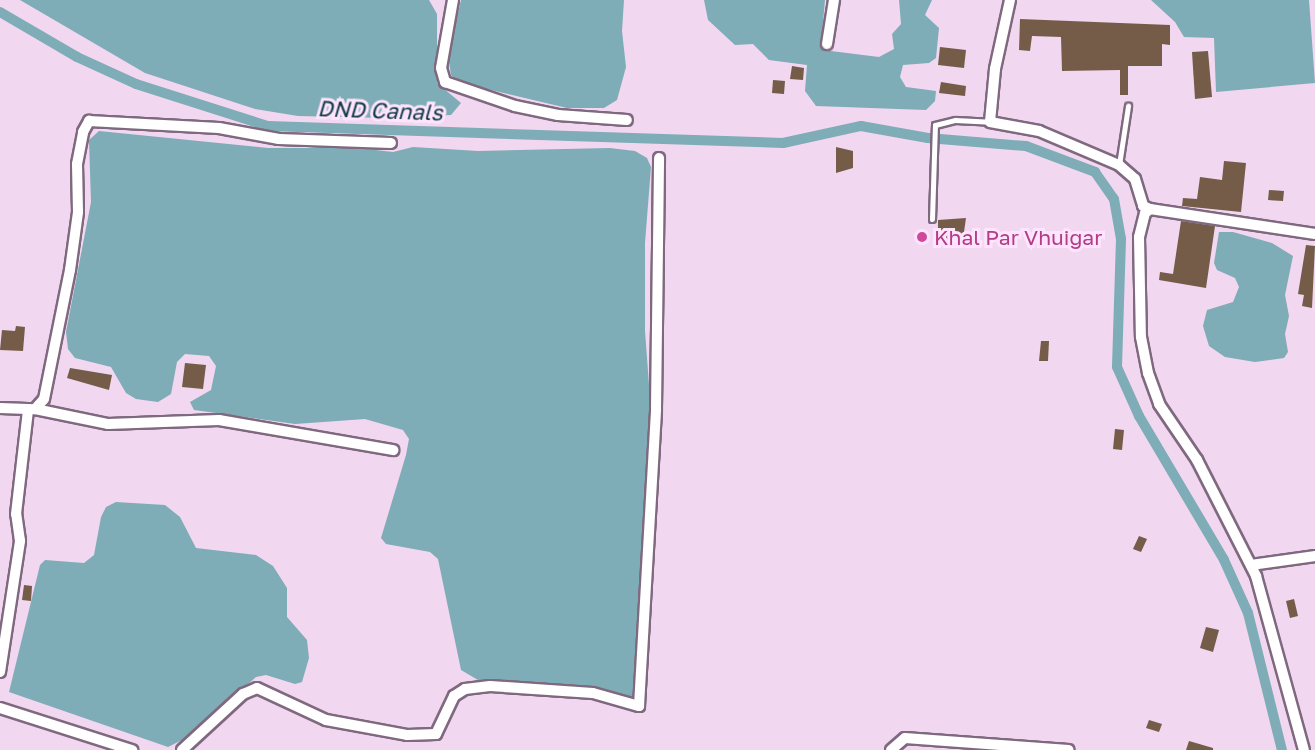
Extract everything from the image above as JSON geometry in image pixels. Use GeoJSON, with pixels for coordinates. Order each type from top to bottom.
{"type":"FeatureCollection","features":[{"type":"Feature","properties":{"kind":"street"},"geometry":{"type":"LineString","coordinates":[[453,0],[441,68],[445,82],[515,106],[558,115],[627,120]]}},
{"type":"Feature","properties":{"kind":"street"},"geometry":{"type":"LineString","coordinates":[[827,44],[834,0]]}},
{"type":"Feature","properties":{"kind":"street"},"geometry":{"type":"LineString","coordinates":[[1010,0],[995,69],[990,122],[1039,131],[1119,165],[1135,179],[1143,207],[1315,234]]}},
{"type":"Feature","properties":{"kind":"street"},"geometry":{"type":"LineString","coordinates":[[0,672],[4,620],[20,541],[16,514],[31,410],[44,399],[70,270],[78,212],[77,164],[82,132],[89,121],[219,128],[279,139],[391,143]]}},
{"type":"Feature","properties":{"kind":"street"},"geometry":{"type":"LineString","coordinates":[[182,750],[243,694],[257,688],[326,720],[407,735],[436,734],[454,696],[465,689],[490,686],[592,693],[639,706],[656,409],[659,158]]}},
{"type":"Feature","properties":{"kind":"street"},"geometry":{"type":"LineString","coordinates":[[1150,209],[1145,213],[1139,237],[1141,337],[1148,374],[1159,404],[1197,460],[1251,565],[1266,603],[1304,750]]}},
{"type":"Feature","properties":{"kind":"street"},"geometry":{"type":"LineString","coordinates":[[0,408],[31,410],[108,424],[219,420],[393,450]]}},
{"type":"Feature","properties":{"kind":"street"},"geometry":{"type":"LineString","coordinates":[[1251,565],[1315,556]]}},
{"type":"Feature","properties":{"kind":"street"},"geometry":{"type":"LineString","coordinates":[[0,708],[132,750]]}},
{"type":"Feature","properties":{"kind":"street"},"geometry":{"type":"LineString","coordinates":[[891,750],[905,738],[1069,750]]}},
{"type":"Feature","properties":{"kind":"lane"},"geometry":{"type":"LineString","coordinates":[[1119,165],[1128,106]]}},
{"type":"Feature","properties":{"kind":"lane"},"geometry":{"type":"LineString","coordinates":[[932,219],[933,132],[940,122],[990,122]]}},
{"type":"Feature","properties":{"kind":"water","name":"DND Canals"},"geometry":{"type":"Polygon","coordinates":[[[20,0],[429,0],[437,14],[437,83],[461,103],[451,115],[386,118],[298,116],[255,109],[145,73],[20,0]]]}},
{"type":"Feature","properties":{"kind":"water"},"geometry":{"type":"Polygon","coordinates":[[[461,0],[624,0],[622,31],[626,67],[617,100],[604,108],[567,108],[458,82],[451,75],[448,56],[461,0]]]}},
{"type":"Feature","properties":{"kind":"water"},"geometry":{"type":"Polygon","coordinates":[[[704,0],[825,0],[821,45],[831,51],[879,57],[894,49],[892,34],[901,24],[899,0],[932,0],[925,15],[939,28],[936,58],[929,63],[903,65],[900,77],[906,87],[936,91],[935,101],[926,110],[816,106],[805,91],[807,65],[769,60],[753,44],[735,45],[708,20],[704,0]]]}},
{"type":"Feature","properties":{"kind":"water"},"geometry":{"type":"Polygon","coordinates":[[[1151,0],[1309,0],[1315,83],[1216,92],[1214,38],[1184,37],[1175,22],[1151,0]]]}},
{"type":"Feature","properties":{"kind":"water"},"geometry":{"type":"Polygon","coordinates":[[[99,131],[268,148],[358,148],[393,152],[413,147],[478,151],[610,148],[635,151],[647,158],[651,167],[645,243],[645,331],[652,425],[635,703],[602,688],[478,680],[461,670],[438,559],[430,552],[386,544],[381,538],[406,455],[409,439],[403,430],[365,419],[295,424],[194,410],[190,402],[211,390],[216,366],[209,356],[185,354],[177,362],[171,394],[158,402],[136,399],[126,393],[111,367],[75,358],[68,349],[66,332],[91,202],[89,140],[99,131]]]}},
{"type":"Feature","properties":{"kind":"water"},"geometry":{"type":"Polygon","coordinates":[[[1219,232],[1233,232],[1272,243],[1293,256],[1285,295],[1289,316],[1285,334],[1288,352],[1284,358],[1255,362],[1225,357],[1209,346],[1203,326],[1207,310],[1233,302],[1239,287],[1235,278],[1217,270],[1214,263],[1219,232]]]}},
{"type":"Feature","properties":{"kind":"water"},"geometry":{"type":"Polygon","coordinates":[[[116,502],[165,505],[180,517],[196,548],[256,555],[273,566],[287,588],[287,617],[307,640],[309,658],[302,682],[295,684],[266,675],[256,677],[190,736],[168,747],[9,692],[40,565],[45,560],[84,563],[94,555],[101,517],[106,507],[116,502]]]}},
{"type":"Feature","properties":{"kind":"building"},"geometry":{"type":"Polygon","coordinates":[[[1020,19],[1170,25],[1170,45],[1162,44],[1162,66],[1128,66],[1128,95],[1120,95],[1120,70],[1062,71],[1061,37],[1032,36],[1030,51],[1019,50],[1020,19]]]}},
{"type":"Feature","properties":{"kind":"building"},"geometry":{"type":"Polygon","coordinates":[[[940,47],[966,50],[964,68],[938,65],[940,47]]]}},
{"type":"Feature","properties":{"kind":"building"},"geometry":{"type":"Polygon","coordinates":[[[1208,51],[1212,97],[1195,99],[1192,52],[1208,51]]]}},
{"type":"Feature","properties":{"kind":"building"},"geometry":{"type":"Polygon","coordinates":[[[792,66],[804,68],[803,80],[790,79],[792,66]]]}},
{"type":"Feature","properties":{"kind":"building"},"geometry":{"type":"Polygon","coordinates":[[[773,80],[785,81],[784,94],[772,93],[773,80]]]}},
{"type":"Feature","properties":{"kind":"building"},"geometry":{"type":"Polygon","coordinates":[[[941,82],[966,86],[965,96],[939,93],[941,82]]]}},
{"type":"Feature","properties":{"kind":"building"},"geometry":{"type":"Polygon","coordinates":[[[836,147],[853,151],[853,168],[836,173],[836,147]]]}},
{"type":"Feature","properties":{"kind":"building"},"geometry":{"type":"Polygon","coordinates":[[[1224,161],[1246,163],[1241,212],[1182,206],[1183,198],[1197,199],[1200,177],[1222,180],[1224,161]]]}},
{"type":"Feature","properties":{"kind":"building"},"geometry":{"type":"Polygon","coordinates":[[[1269,190],[1284,191],[1283,201],[1268,200],[1269,190]]]}},
{"type":"Feature","properties":{"kind":"building"},"geometry":{"type":"Polygon","coordinates":[[[966,218],[963,239],[949,237],[949,243],[938,242],[938,220],[966,218]]]}},
{"type":"Feature","properties":{"kind":"building"},"geometry":{"type":"Polygon","coordinates":[[[1181,221],[1215,226],[1206,288],[1159,280],[1160,272],[1173,274],[1181,221]]]}},
{"type":"Feature","properties":{"kind":"building"},"geometry":{"type":"Polygon","coordinates":[[[1306,245],[1315,246],[1312,308],[1302,306],[1304,295],[1298,294],[1306,245]]]}},
{"type":"Feature","properties":{"kind":"building"},"geometry":{"type":"Polygon","coordinates":[[[16,326],[25,327],[23,351],[0,350],[2,330],[15,331],[16,326]]]}},
{"type":"Feature","properties":{"kind":"building"},"geometry":{"type":"Polygon","coordinates":[[[1041,341],[1049,341],[1048,361],[1039,361],[1041,341]]]}},
{"type":"Feature","properties":{"kind":"building"},"geometry":{"type":"Polygon","coordinates":[[[185,363],[206,365],[203,389],[182,387],[185,363]]]}},
{"type":"Feature","properties":{"kind":"building"},"geometry":{"type":"Polygon","coordinates":[[[70,368],[112,375],[109,390],[67,378],[70,368]]]}},
{"type":"Feature","properties":{"kind":"building"},"geometry":{"type":"Polygon","coordinates":[[[1115,429],[1124,430],[1122,450],[1113,449],[1115,429]]]}},
{"type":"Feature","properties":{"kind":"building"},"geometry":{"type":"Polygon","coordinates":[[[1139,536],[1147,539],[1141,552],[1133,549],[1139,536]]]}},
{"type":"Feature","properties":{"kind":"building"},"geometry":{"type":"Polygon","coordinates":[[[24,585],[32,586],[31,601],[22,600],[24,585]]]}},
{"type":"Feature","properties":{"kind":"building"},"geometry":{"type":"Polygon","coordinates":[[[1294,599],[1298,616],[1290,618],[1286,601],[1294,599]]]}},
{"type":"Feature","properties":{"kind":"building"},"geometry":{"type":"Polygon","coordinates":[[[1206,627],[1219,630],[1213,652],[1200,648],[1206,627]]]}},
{"type":"Feature","properties":{"kind":"building"},"geometry":{"type":"Polygon","coordinates":[[[1149,720],[1162,724],[1159,732],[1146,728],[1149,720]]]}},
{"type":"Feature","properties":{"kind":"building"},"geometry":{"type":"Polygon","coordinates":[[[1189,741],[1213,748],[1213,750],[1186,750],[1189,741]]]}},
{"type":"Feature","properties":{"kind":"waterway","name":"DND Canals"},"geometry":{"type":"LineString","coordinates":[[0,12],[77,57],[136,84],[268,126],[783,143],[861,126],[928,138],[1026,146],[1095,172],[1114,199],[1121,239],[1117,367],[1139,416],[1224,560],[1248,613],[1282,750]]}},
{"type":"Feature","properties":{"kind":"place","name":"Khal Par Vhuigar"},"geometry":{"type":"Point","coordinates":[922,237]}}]}
